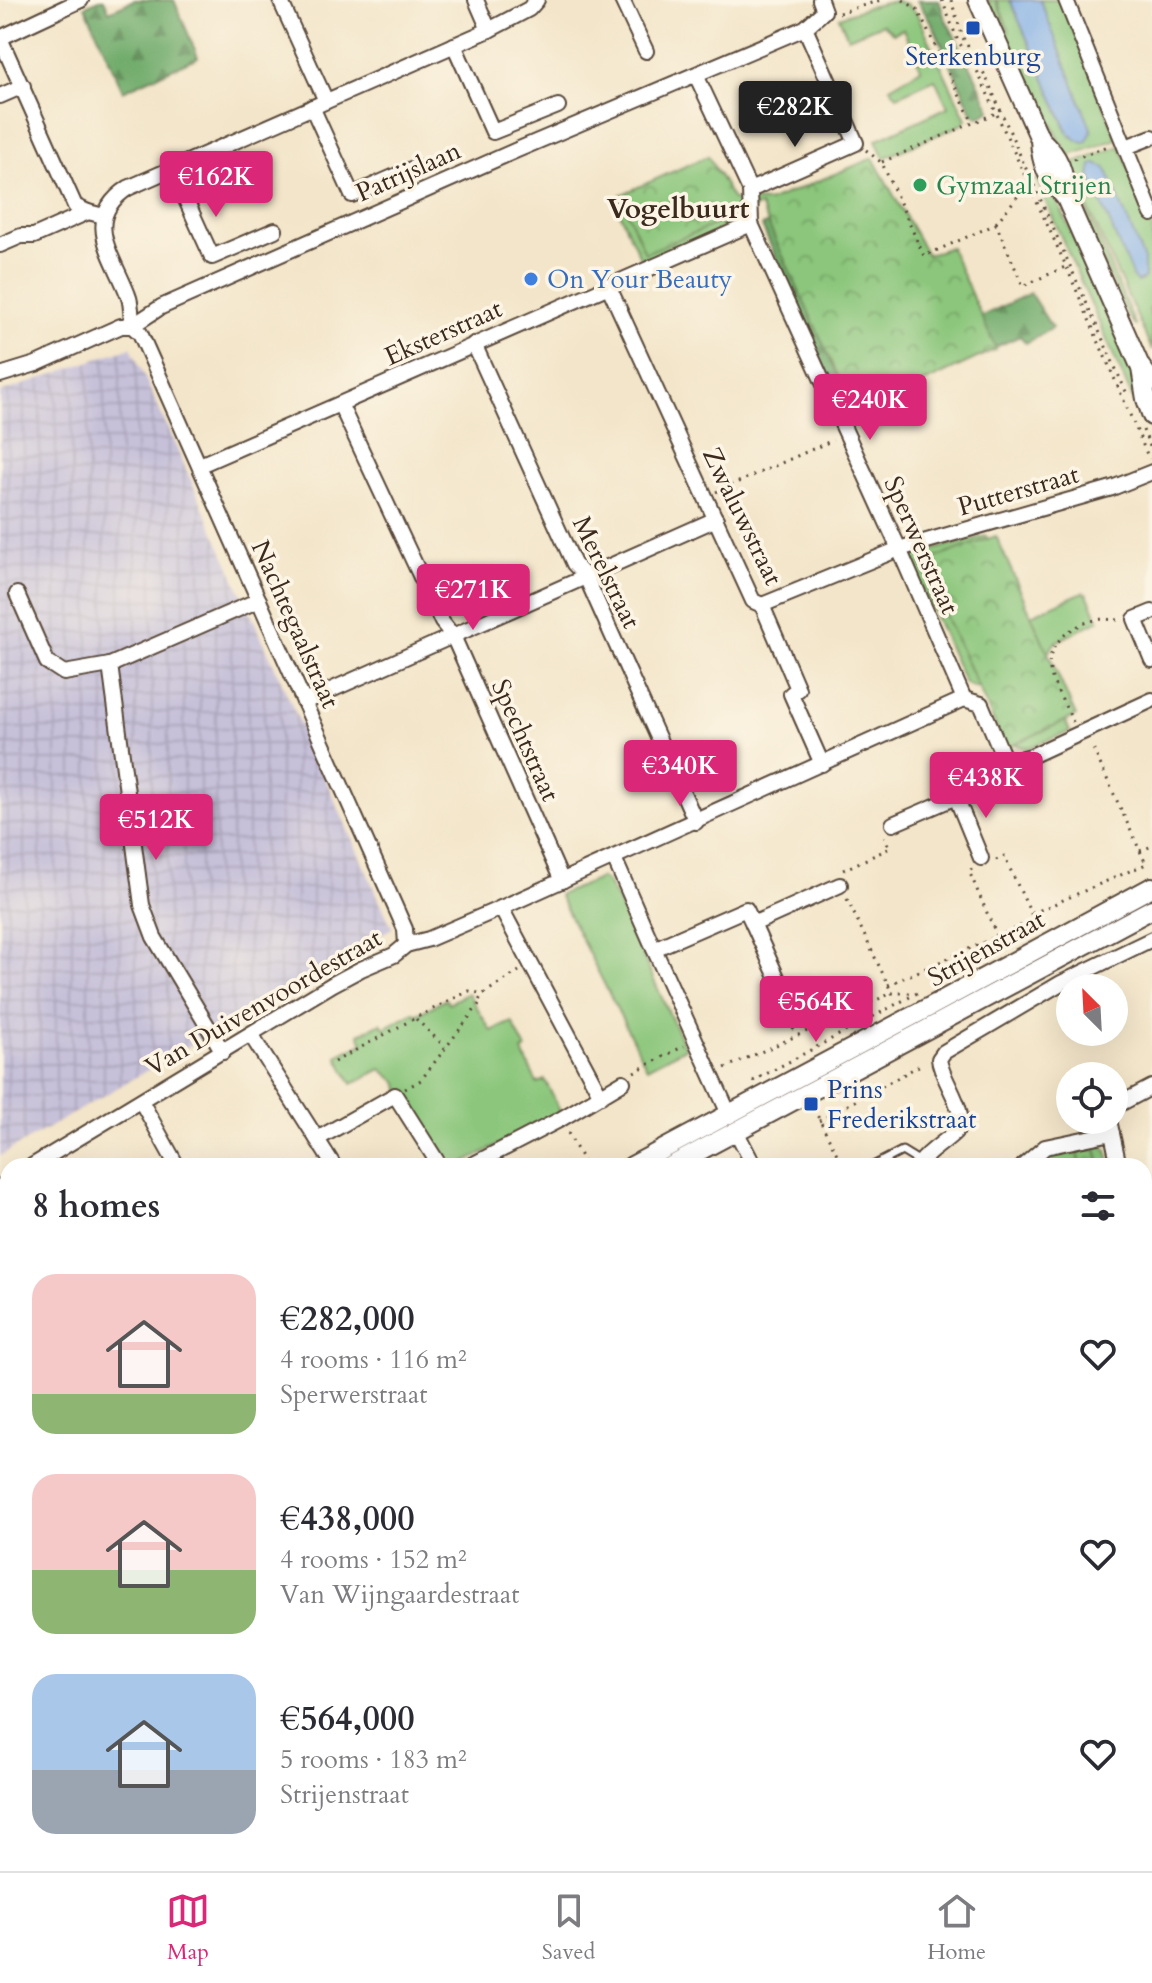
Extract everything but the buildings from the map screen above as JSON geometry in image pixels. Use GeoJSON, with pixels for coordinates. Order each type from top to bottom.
{"type":"FeatureCollection","features":[{"type":"Feature","properties":{"kind":"street"},"geometry":{"type":"LineString","coordinates":[[81,0],[48,7],[0,38],[75,206],[104,216]]}},
{"type":"Feature","properties":{"kind":"street"},"geometry":{"type":"LineString","coordinates":[[280,0],[352,195],[416,167]]}},
{"type":"Feature","properties":{"kind":"street"},"geometry":{"type":"LineString","coordinates":[[476,0],[489,30]]}},
{"type":"Feature","properties":{"kind":"street"},"geometry":{"type":"LineString","coordinates":[[132,326],[130,299],[103,228],[104,216],[114,198],[128,188],[489,30],[529,9],[537,0]]}},
{"type":"Feature","properties":{"kind":"street"},"geometry":{"type":"LineString","coordinates":[[622,0],[646,51]]}},
{"type":"Feature","properties":{"kind":"street"},"geometry":{"type":"LineString","coordinates":[[978,0],[1040,139],[1040,157],[1046,172],[1066,198],[1140,366],[1152,382]]}},
{"type":"Feature","properties":{"kind":"street"},"geometry":{"type":"LineString","coordinates":[[1066,0],[1152,214]]}},
{"type":"Feature","properties":{"kind":"street","name":"Patrijslaan"},"geometry":{"type":"LineString","coordinates":[[0,375],[36,364],[121,326],[132,326],[161,307],[503,156],[805,28],[822,5]]}},
{"type":"Feature","properties":{"kind":"street"},"geometry":{"type":"LineString","coordinates":[[750,190],[856,143],[805,28]]}},
{"type":"Feature","properties":{"kind":"street"},"geometry":{"type":"LineString","coordinates":[[454,45],[493,132],[558,106]]}},
{"type":"Feature","properties":{"kind":"street","name":"Sperwerstraat"},"geometry":{"type":"LineString","coordinates":[[696,75],[750,190],[751,224],[964,699]]}},
{"type":"Feature","properties":{"kind":"street"},"geometry":{"type":"LineString","coordinates":[[0,96],[23,86]]}},
{"type":"Feature","properties":{"kind":"street"},"geometry":{"type":"LineString","coordinates":[[1126,147],[1152,137]]}},
{"type":"Feature","properties":{"kind":"street"},"geometry":{"type":"LineString","coordinates":[[172,169],[212,257],[275,230]]}},
{"type":"Feature","properties":{"kind":"street"},"geometry":{"type":"LineString","coordinates":[[0,245],[21,236],[34,236],[88,212]]}},
{"type":"Feature","properties":{"kind":"street","name":"Eksterstraat"},"geometry":{"type":"LineString","coordinates":[[200,465],[751,224]]}},
{"type":"Feature","properties":{"kind":"street","name":"Zwaluwstraat"},"geometry":{"type":"LineString","coordinates":[[608,285],[753,601],[762,605],[798,689],[791,694],[822,764]]}},
{"type":"Feature","properties":{"kind":"street","name":"Nachtegaalstraat"},"geometry":{"type":"LineString","coordinates":[[132,326],[140,333],[200,465],[405,929],[406,945]]}},
{"type":"Feature","properties":{"kind":"street","name":"Merelstraat"},"geometry":{"type":"LineString","coordinates":[[474,344],[574,564],[586,577],[696,822]]}},
{"type":"Feature","properties":{"kind":"street"},"geometry":{"type":"LineString","coordinates":[[1140,366],[1152,416]]}},
{"type":"Feature","properties":{"kind":"street","name":"Spechtstraat"},"geometry":{"type":"LineString","coordinates":[[340,404],[442,622],[453,636],[562,881]]}},
{"type":"Feature","properties":{"kind":"street","name":"Putterstraat"},"geometry":{"type":"LineString","coordinates":[[762,605],[899,549],[1112,488],[1152,470]]}},
{"type":"Feature","properties":{"kind":"street"},"geometry":{"type":"LineString","coordinates":[[304,702],[716,519]]}},
{"type":"Feature","properties":{"kind":"street"},"geometry":{"type":"LineString","coordinates":[[17,594],[47,662],[64,673],[110,665],[259,600]]}},
{"type":"Feature","properties":{"kind":"street"},"geometry":{"type":"LineString","coordinates":[[1152,612],[1135,619],[1152,660]]}},
{"type":"Feature","properties":{"kind":"street"},"geometry":{"type":"LineString","coordinates":[[110,665],[142,905],[154,937],[223,1052]]}},
{"type":"Feature","properties":{"kind":"street"},"geometry":{"type":"LineString","coordinates":[[893,824],[956,797],[1005,771],[1006,763],[981,704],[964,699]]}},
{"type":"Feature","properties":{"kind":"street","name":"Van Duivenvoordestraat"},"geometry":{"type":"LineString","coordinates":[[45,1158],[333,984],[394,955],[406,945],[429,939],[501,908],[964,699]]}},
{"type":"Feature","properties":{"kind":"street"},"geometry":{"type":"LineString","coordinates":[[1006,763],[1031,756],[1152,700]]}},
{"type":"Feature","properties":{"kind":"street"},"geometry":{"type":"LineString","coordinates":[[956,797],[983,861]]}},
{"type":"Feature","properties":{"kind":"street"},"geometry":{"type":"LineString","coordinates":[[614,858],[750,1158]]}},
{"type":"Feature","properties":{"kind":"street"},"geometry":{"type":"LineString","coordinates":[[753,924],[840,885]]}},
{"type":"Feature","properties":{"kind":"street","name":"Strijenstraat"},"geometry":{"type":"LineString","coordinates":[[682,1158],[733,1122],[904,1022],[1152,887]]}},
{"type":"Feature","properties":{"kind":"street"},"geometry":{"type":"LineString","coordinates":[[501,908],[601,1096]]}},
{"type":"Feature","properties":{"kind":"street"},"geometry":{"type":"LineString","coordinates":[[654,949],[746,909],[780,984]]}},
{"type":"Feature","properties":{"kind":"street","name":"Strijenstraat"},"geometry":{"type":"LineString","coordinates":[[650,1158],[733,1122],[1152,909]]}},
{"type":"Feature","properties":{"kind":"street"},"geometry":{"type":"LineString","coordinates":[[925,1158],[957,1130],[962,1121],[940,1069],[939,1059],[944,1052],[1061,983],[1152,939]]}},
{"type":"Feature","properties":{"kind":"street"},"geometry":{"type":"LineString","coordinates":[[251,1035],[326,1158]]}},
{"type":"Feature","properties":{"kind":"street"},"geometry":{"type":"LineString","coordinates":[[485,1158],[623,1082]]}},
{"type":"Feature","properties":{"kind":"street"},"geometry":{"type":"LineString","coordinates":[[1128,1100],[1152,1087]]}},
{"type":"Feature","properties":{"kind":"street"},"geometry":{"type":"LineString","coordinates":[[317,1139],[395,1095],[435,1158]]}},
{"type":"Feature","properties":{"kind":"street"},"geometry":{"type":"LineString","coordinates":[[141,1101],[173,1158]]}},
{"type":"Feature","properties":{"kind":"street"},"geometry":{"type":"LineString","coordinates":[[1032,1158],[1045,1147],[1088,1134]]}},
{"type":"Feature","properties":{"kind":"street"},"geometry":{"type":"LineString","coordinates":[[1112,1134],[1117,1158]]}},
{"type":"Feature","properties":{"kind":"lane"},"geometry":{"type":"LineString","coordinates":[[888,1158],[902,1151],[912,1158]]}},
{"type":"Feature","properties":{"kind":"path"},"geometry":{"type":"LineString","coordinates":[[822,5],[839,13],[881,0]]}},
{"type":"Feature","properties":{"kind":"path"},"geometry":{"type":"LineString","coordinates":[[903,0],[917,9],[973,123]]}},
{"type":"Feature","properties":{"kind":"path"},"geometry":{"type":"LineString","coordinates":[[942,0],[958,41],[974,64],[1066,266],[1152,470]]}},
{"type":"Feature","properties":{"kind":"path"},"geometry":{"type":"LineString","coordinates":[[951,0],[963,38],[986,77],[1152,451]]}},
{"type":"Feature","properties":{"kind":"path"},"geometry":{"type":"LineString","coordinates":[[882,163],[996,113]]}},
{"type":"Feature","properties":{"kind":"path"},"geometry":{"type":"LineString","coordinates":[[856,143],[882,163],[924,256],[996,224],[1023,286],[1066,266]]}},
{"type":"Feature","properties":{"kind":"path"},"geometry":{"type":"LineString","coordinates":[[705,497],[845,434]]}},
{"type":"Feature","properties":{"kind":"path"},"geometry":{"type":"LineString","coordinates":[[1031,914],[1146,864],[1051,673],[1049,661],[1061,637],[1093,620],[1136,621]]}},
{"type":"Feature","properties":{"kind":"path"},"geometry":{"type":"LineString","coordinates":[[892,993],[836,873],[890,848],[884,835],[895,829],[893,824]]}},
{"type":"Feature","properties":{"kind":"path"},"geometry":{"type":"LineString","coordinates":[[1140,851],[1152,846]]}},
{"type":"Feature","properties":{"kind":"path"},"geometry":{"type":"LineString","coordinates":[[888,985],[1034,920],[1004,856],[983,861],[969,871],[997,936]]}},
{"type":"Feature","properties":{"kind":"path"},"geometry":{"type":"LineString","coordinates":[[395,1095],[421,1080],[480,1003],[483,994],[530,964]]}},
{"type":"Feature","properties":{"kind":"path"},"geometry":{"type":"LineString","coordinates":[[780,984],[777,990],[796,1035]]}},
{"type":"Feature","properties":{"kind":"path"},"geometry":{"type":"LineString","coordinates":[[334,1062],[469,991],[483,994]]}},
{"type":"Feature","properties":{"kind":"path"},"geometry":{"type":"LineString","coordinates":[[710,1074],[892,993],[915,994],[904,1022]]}},
{"type":"Feature","properties":{"kind":"path"},"geometry":{"type":"LineString","coordinates":[[415,1018],[445,1047]]}},
{"type":"Feature","properties":{"kind":"path"},"geometry":{"type":"LineString","coordinates":[[623,1082],[625,1076],[695,1040]]}},
{"type":"Feature","properties":{"kind":"path"},"geometry":{"type":"LineString","coordinates":[[819,1121],[932,1059],[939,1059]]}},
{"type":"Feature","properties":{"kind":"path"},"geometry":{"type":"LineString","coordinates":[[814,1109],[839,1158]]}},
{"type":"Feature","properties":{"kind":"path"},"geometry":{"type":"LineString","coordinates":[[561,1119],[582,1158]]}},
{"type":"Feature","properties":{"kind":"shaded area"},"geometry":{"type":"Polygon","coordinates":[[[131,347],[392,928],[0,1156],[0,393],[131,347]]]}},
{"type":"Feature","properties":{"kind":"green space"},"geometry":{"type":"Polygon","coordinates":[[[104,0],[109,11],[134,0],[174,0],[198,57],[123,91],[85,6],[104,0]]]}},
{"type":"Feature","properties":{"kind":"green space"},"geometry":{"type":"Polygon","coordinates":[[[917,0],[939,0],[991,110],[979,117],[973,114],[934,27],[917,0]]]}},
{"type":"Feature","properties":{"kind":"green space"},"geometry":{"type":"Polygon","coordinates":[[[988,0],[995,0],[1010,33],[997,0],[1010,0],[1070,136],[1086,139],[1092,131],[1040,0],[1062,0],[1117,139],[1069,156],[1042,105],[1136,327],[1111,280],[988,0]]]}},
{"type":"Feature","properties":{"kind":"green space"},"geometry":{"type":"Polygon","coordinates":[[[895,1],[906,4],[917,14],[966,119],[963,124],[884,158],[876,140],[948,107],[935,79],[897,96],[890,87],[921,69],[903,29],[893,33],[882,24],[848,38],[839,17],[895,1]]]}},
{"type":"Feature","properties":{"kind":"green space"},"geometry":{"type":"Polygon","coordinates":[[[1120,146],[1152,226],[1152,307],[1149,310],[1152,350],[1083,197],[1072,164],[1120,146]]]}},
{"type":"Feature","properties":{"kind":"green space"},"geometry":{"type":"Polygon","coordinates":[[[708,156],[733,200],[768,202],[873,158],[927,255],[950,247],[996,349],[856,415],[760,206],[645,253],[620,195],[708,156]]]}},
{"type":"Feature","properties":{"kind":"green space"},"geometry":{"type":"Polygon","coordinates":[[[710,160],[735,221],[693,244],[643,264],[615,203],[710,160]]]}},
{"type":"Feature","properties":{"kind":"green space"},"geometry":{"type":"Polygon","coordinates":[[[1044,176],[1134,374],[1148,417],[1142,420],[1036,180],[1044,176]]]}},
{"type":"Feature","properties":{"kind":"green space"},"geometry":{"type":"Polygon","coordinates":[[[783,217],[846,380],[833,386],[762,226],[783,217]]]}},
{"type":"Feature","properties":{"kind":"green space"},"geometry":{"type":"Polygon","coordinates":[[[1030,293],[1052,328],[1026,343],[1020,336],[971,358],[974,320],[1030,293]]]}},
{"type":"Feature","properties":{"kind":"green space"},"geometry":{"type":"Polygon","coordinates":[[[986,536],[1009,583],[1031,615],[1083,592],[1087,594],[1099,620],[1056,642],[1047,654],[1059,705],[1070,732],[1027,748],[1017,745],[985,691],[965,684],[912,564],[911,557],[914,555],[986,536]]]}},
{"type":"Feature","properties":{"kind":"green space"},"geometry":{"type":"Polygon","coordinates":[[[996,536],[1076,716],[1006,748],[921,563],[996,536]]]}},
{"type":"Feature","properties":{"kind":"green space"},"geometry":{"type":"Polygon","coordinates":[[[601,878],[617,900],[685,1048],[647,1068],[559,895],[601,878]]]}},
{"type":"Feature","properties":{"kind":"green space"},"geometry":{"type":"Polygon","coordinates":[[[468,993],[491,1031],[512,1022],[526,1049],[522,1051],[537,1083],[545,1080],[561,1113],[473,1158],[442,1158],[406,1103],[397,1082],[381,1069],[352,1084],[337,1056],[363,1043],[359,1034],[381,1023],[384,1028],[446,999],[449,1003],[468,993]]]}},
{"type":"Feature","properties":{"kind":"green space"},"geometry":{"type":"Polygon","coordinates":[[[1098,1142],[1109,1158],[1098,1158],[1096,1149],[1078,1153],[1079,1158],[1044,1158],[1054,1151],[1098,1142]]]}},
{"type":"Feature","properties":{"kind":"green space"},"geometry":{"type":"Polygon","coordinates":[[[1096,1149],[1098,1158],[1079,1158],[1078,1152],[1096,1149]]]}},
{"type":"Feature","properties":{"kind":"water"},"geometry":{"type":"Polygon","coordinates":[[[1010,0],[1040,0],[1092,131],[1087,141],[1078,141],[1068,132],[1010,0]]]}},
{"type":"Feature","properties":{"kind":"water"},"geometry":{"type":"Polygon","coordinates":[[[1092,165],[1106,168],[1144,260],[1144,279],[1137,282],[1090,176],[1092,165]]]}},
{"type":"Feature","properties":{"kind":"place","name":"Sterkenburg"},"geometry":{"type":"Point","coordinates":[973,28]}},
{"type":"Feature","properties":{"kind":"place","name":"Gymzaal Strijen"},"geometry":{"type":"Point","coordinates":[920,185]}},
{"type":"Feature","properties":{"kind":"place","name":"On Your Beauty"},"geometry":{"type":"Point","coordinates":[531,279]}},
{"type":"Feature","properties":{"kind":"place","name":"Prins Frederikstraat"},"geometry":{"type":"Point","coordinates":[811,1104]}},
{"type":"Feature","properties":{"kind":"district","name":"Vogelbuurt"},"geometry":{"type":"Point","coordinates":[678,208]}}]}
